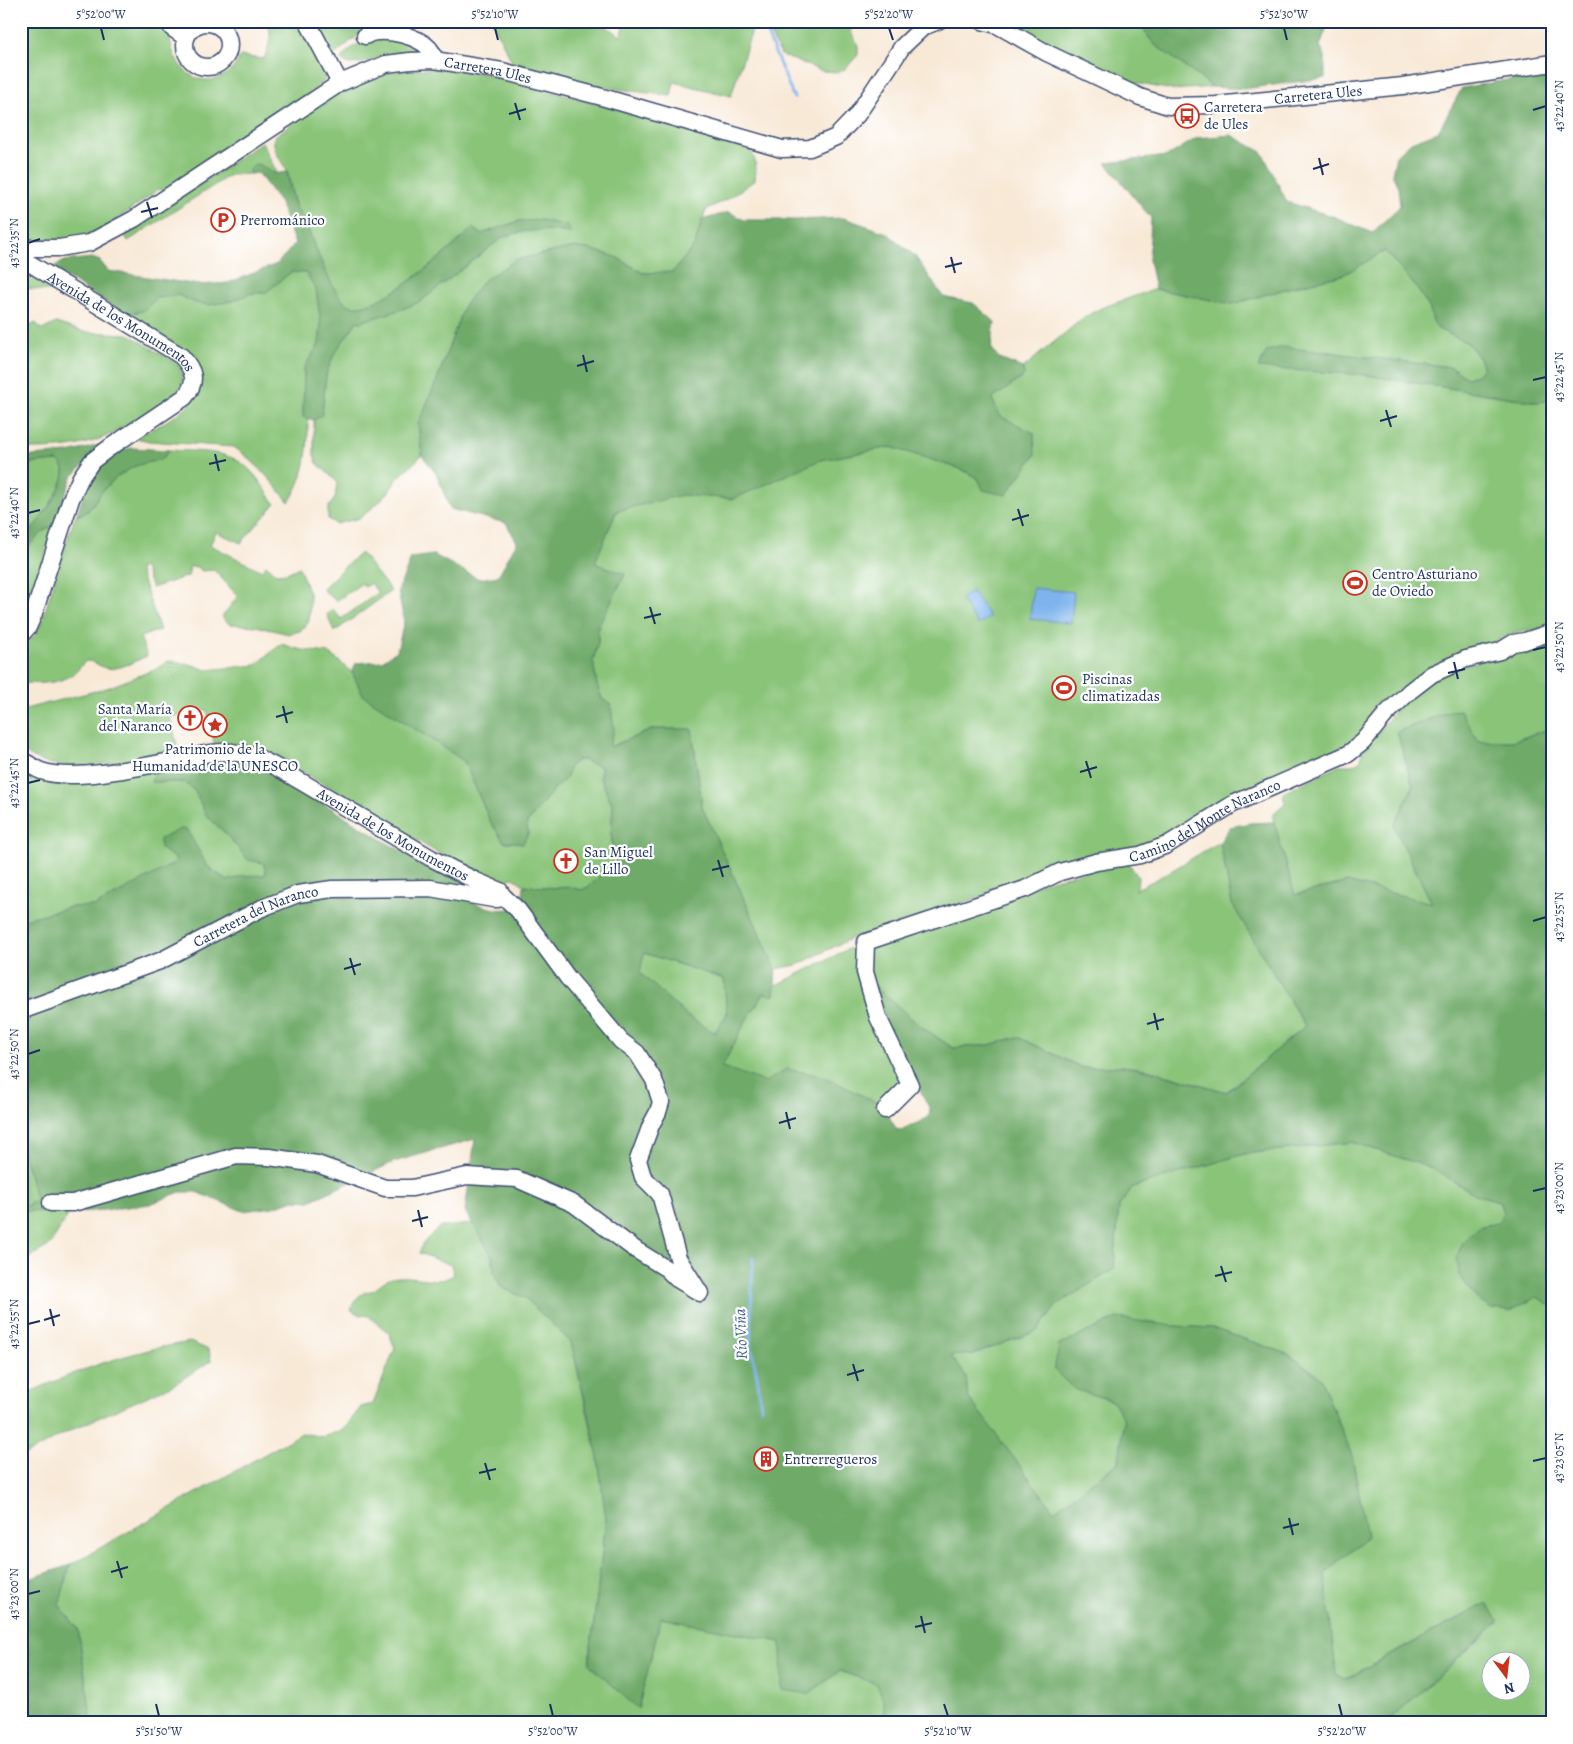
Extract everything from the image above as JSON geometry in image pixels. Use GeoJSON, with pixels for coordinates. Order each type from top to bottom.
{"type":"FeatureCollection","features":[{"type":"Feature","properties":{"kind":"street"},"geometry":{"type":"LineString","coordinates":[[168,21],[172,28],[186,38]]}},
{"type":"Feature","properties":{"kind":"street"},"geometry":{"type":"LineString","coordinates":[[306,21],[340,83]]}},
{"type":"Feature","properties":{"kind":"street","name":"Carretera Ules"},"geometry":{"type":"LineString","coordinates":[[21,248],[59,248],[89,243],[134,219],[340,83],[386,64],[434,60],[512,74],[602,97],[782,149],[810,148],[836,136],[857,115],[902,47],[923,27],[938,21]]}},
{"type":"Feature","properties":{"kind":"street","name":"Carretera Ules"},"geometry":{"type":"LineString","coordinates":[[982,21],[997,25],[1047,53],[1140,97],[1168,106],[1216,105],[1404,86],[1552,63]]}},
{"type":"Feature","properties":{"kind":"street"},"geometry":{"type":"LineString","coordinates":[[365,36],[376,32],[414,38],[429,48],[434,60]]}},
{"type":"Feature","properties":{"kind":"street","name":"Avenida de los Monumentos"},"geometry":{"type":"LineString","coordinates":[[21,258],[181,356],[193,372],[191,390],[177,403],[92,461],[81,477],[71,499],[33,616],[21,636]]}},
{"type":"Feature","properties":{"kind":"street","name":"Camino del Monte Naranco"},"geometry":{"type":"LineString","coordinates":[[885,1110],[910,1085],[878,1017],[865,972],[866,942],[1025,889],[1060,872],[1096,862],[1140,855],[1167,845],[1232,804],[1348,754],[1363,742],[1386,714],[1410,691],[1432,674],[1466,659],[1500,651],[1513,643],[1552,632]]}},
{"type":"Feature","properties":{"kind":"street","name":"Avenida de los Monumentos"},"geometry":{"type":"LineString","coordinates":[[21,760],[41,771],[65,775],[129,768],[218,752],[238,753],[260,758],[431,858],[476,881],[498,889],[518,910],[568,978],[621,1042],[636,1053],[654,1080],[661,1102],[638,1160],[644,1177],[660,1194],[678,1258],[700,1294],[574,1204],[517,1179],[467,1176],[412,1188],[386,1188],[316,1164],[268,1157],[236,1156],[73,1203],[52,1203]]}},
{"type":"Feature","properties":{"kind":"street","name":"Carretera del Naranco"},"geometry":{"type":"LineString","coordinates":[[21,1011],[160,961],[262,908],[298,894],[332,889],[430,888],[493,899],[500,898],[502,895]]}},
{"type":"Feature","properties":{"kind":"green space"},"geometry":{"type":"Polygon","coordinates":[[[21,21],[144,21],[160,26],[170,36],[172,47],[181,67],[189,74],[208,80],[218,78],[229,72],[236,65],[240,56],[264,59],[270,36],[267,21],[299,21],[326,73],[324,81],[310,93],[164,191],[159,189],[105,228],[85,236],[66,239],[40,240],[21,238],[21,21]]]}},
{"type":"Feature","properties":{"kind":"green space"},"geometry":{"type":"Polygon","coordinates":[[[317,21],[381,21],[362,32],[334,55],[328,48],[317,21]]]}},
{"type":"Feature","properties":{"kind":"green space"},"geometry":{"type":"Polygon","coordinates":[[[492,21],[598,21],[621,36],[626,21],[727,21],[752,30],[731,96],[674,82],[671,96],[588,85],[514,66],[492,21]]]}},
{"type":"Feature","properties":{"kind":"green space"},"geometry":{"type":"Polygon","coordinates":[[[763,21],[846,21],[858,46],[858,55],[845,69],[837,72],[822,71],[781,55],[763,21]]]}},
{"type":"Feature","properties":{"kind":"green space"},"geometry":{"type":"Polygon","coordinates":[[[1005,21],[1152,21],[1144,31],[1155,45],[1213,87],[1172,90],[1125,81],[1005,21]]]}},
{"type":"Feature","properties":{"kind":"green space"},"geometry":{"type":"Polygon","coordinates":[[[1152,21],[1329,21],[1320,46],[1325,57],[1325,78],[1244,89],[1213,87],[1155,45],[1144,31],[1152,21]]]}},
{"type":"Feature","properties":{"kind":"green space"},"geometry":{"type":"Polygon","coordinates":[[[400,38],[424,52],[350,64],[342,61],[341,58],[348,51],[362,42],[375,39],[400,38]]]}},
{"type":"Feature","properties":{"kind":"green space"},"geometry":{"type":"Polygon","coordinates":[[[414,69],[453,69],[479,73],[595,103],[749,147],[756,163],[755,180],[729,198],[707,209],[695,245],[673,272],[643,273],[616,257],[574,247],[515,260],[464,306],[437,380],[418,424],[422,455],[396,480],[388,493],[360,518],[336,524],[328,519],[328,508],[335,498],[337,482],[317,463],[314,455],[314,420],[322,414],[326,375],[334,354],[358,320],[403,309],[421,301],[503,237],[519,232],[540,229],[570,233],[519,221],[481,234],[472,228],[432,264],[393,292],[375,302],[359,307],[347,305],[342,300],[330,280],[306,224],[296,207],[287,171],[276,151],[274,137],[318,105],[354,84],[377,76],[414,69]]]}},
{"type":"Feature","properties":{"kind":"green space"},"geometry":{"type":"Polygon","coordinates":[[[1552,72],[1552,400],[1538,402],[1366,375],[1258,368],[1267,351],[1283,347],[1451,367],[1467,378],[1477,375],[1483,368],[1478,356],[1468,343],[1438,329],[1433,321],[1429,307],[1416,287],[1385,251],[1343,275],[1299,285],[1233,304],[1155,289],[1149,260],[1151,218],[1106,163],[1168,156],[1197,138],[1231,135],[1262,152],[1287,202],[1335,217],[1372,233],[1400,206],[1398,187],[1392,174],[1396,156],[1411,142],[1438,132],[1462,88],[1552,72]]]}},
{"type":"Feature","properties":{"kind":"green space"},"geometry":{"type":"Polygon","coordinates":[[[262,142],[277,173],[249,169],[250,174],[230,175],[128,241],[125,236],[262,142]]]}},
{"type":"Feature","properties":{"kind":"green space"},"geometry":{"type":"Polygon","coordinates":[[[255,164],[261,165],[273,174],[287,172],[295,205],[305,223],[325,270],[337,293],[349,305],[362,305],[378,300],[395,291],[432,264],[472,228],[481,234],[519,221],[542,220],[568,226],[570,233],[536,230],[503,237],[421,301],[403,309],[360,322],[357,321],[334,354],[326,375],[322,415],[314,420],[303,417],[304,368],[319,344],[321,324],[316,289],[306,273],[291,272],[265,293],[252,293],[232,301],[209,305],[196,303],[178,295],[157,298],[143,311],[125,314],[51,268],[65,261],[92,258],[100,261],[108,271],[199,285],[228,283],[277,264],[295,244],[279,201],[258,173],[250,174],[249,169],[255,164]]]}},
{"type":"Feature","properties":{"kind":"green space"},"geometry":{"type":"Polygon","coordinates":[[[729,212],[744,220],[844,218],[887,233],[915,256],[943,297],[973,303],[995,322],[991,347],[999,359],[1023,368],[1024,376],[992,399],[1000,416],[1034,433],[1035,455],[1006,495],[983,490],[978,478],[961,469],[891,447],[820,460],[733,499],[682,495],[616,511],[595,563],[625,574],[598,627],[598,642],[593,661],[597,685],[602,699],[611,705],[614,730],[609,747],[654,729],[692,729],[702,807],[776,969],[774,996],[764,993],[745,1022],[722,1067],[765,1082],[787,1069],[823,1076],[882,1105],[897,1130],[905,1129],[929,1117],[930,1109],[879,1013],[874,985],[920,1026],[953,1048],[989,1045],[1018,1037],[1083,1068],[1122,1066],[1148,1070],[1227,1092],[1305,1026],[1232,904],[1220,842],[1230,827],[1250,823],[1274,822],[1295,895],[1347,882],[1432,903],[1394,826],[1413,786],[1397,732],[1450,711],[1460,710],[1478,741],[1513,741],[1552,728],[1552,1306],[1537,1297],[1510,1311],[1491,1309],[1476,1298],[1459,1275],[1457,1256],[1463,1242],[1479,1227],[1498,1223],[1503,1212],[1499,1201],[1475,1194],[1432,1168],[1352,1142],[1244,1154],[1133,1187],[1119,1206],[1114,1269],[1058,1304],[1037,1331],[974,1354],[951,1356],[966,1376],[968,1397],[1054,1511],[1119,1462],[1124,1420],[1113,1401],[1074,1389],[1054,1370],[1059,1345],[1117,1318],[1174,1326],[1212,1328],[1288,1354],[1320,1377],[1352,1456],[1367,1537],[1325,1572],[1336,1674],[1346,1679],[1487,1603],[1498,1622],[1386,1723],[884,1723],[884,1702],[877,1684],[840,1671],[808,1694],[782,1690],[781,1642],[661,1618],[638,1709],[589,1664],[606,1519],[598,1458],[571,1342],[524,1297],[502,1288],[495,1276],[492,1256],[465,1211],[475,1139],[394,1162],[310,1201],[294,1200],[273,1207],[243,1211],[196,1192],[180,1192],[150,1204],[104,1210],[69,1213],[21,1211],[21,1208],[31,1204],[36,1198],[23,1152],[21,1152],[21,920],[71,907],[95,906],[173,864],[176,859],[160,848],[160,839],[181,829],[187,830],[207,866],[227,881],[243,876],[265,875],[266,871],[263,863],[248,860],[224,832],[206,815],[195,791],[184,782],[151,782],[157,770],[221,760],[242,762],[257,767],[323,803],[389,844],[469,884],[468,901],[495,909],[509,909],[522,904],[524,885],[554,888],[569,887],[581,890],[611,870],[615,863],[611,834],[613,806],[600,777],[601,767],[583,760],[577,760],[570,766],[567,777],[553,790],[527,823],[528,834],[522,845],[518,842],[504,842],[490,821],[464,761],[363,695],[352,672],[356,663],[382,661],[397,651],[404,622],[398,591],[411,558],[434,555],[479,579],[498,576],[517,542],[506,523],[450,509],[437,475],[422,455],[418,424],[437,380],[464,306],[483,281],[515,260],[574,247],[616,257],[643,273],[673,272],[695,245],[702,220],[729,212]],[[644,953],[640,973],[687,1016],[715,1033],[727,1014],[724,979],[644,953]]]}},
{"type":"Feature","properties":{"kind":"green space","name":"Centro Asturiano de Oviedo"},"geometry":{"type":"Polygon","coordinates":[[[1385,251],[1416,287],[1429,307],[1433,321],[1438,329],[1468,343],[1478,356],[1483,369],[1477,375],[1467,378],[1450,367],[1346,355],[1328,351],[1366,375],[1538,402],[1552,400],[1552,624],[1539,629],[1514,633],[1502,638],[1493,645],[1468,653],[1352,743],[1249,787],[1151,844],[867,934],[858,935],[797,965],[776,969],[702,807],[692,729],[654,729],[609,747],[614,730],[597,685],[593,661],[598,642],[598,627],[625,575],[594,563],[617,511],[682,494],[733,499],[820,460],[891,447],[961,469],[1006,495],[1021,474],[992,399],[1024,376],[1023,368],[1083,318],[1101,308],[1155,289],[1233,304],[1299,285],[1343,275],[1385,251]]]}},
{"type":"Feature","properties":{"kind":"green space"},"geometry":{"type":"Polygon","coordinates":[[[21,270],[59,292],[21,288],[21,270]]]}},
{"type":"Feature","properties":{"kind":"green space"},"geometry":{"type":"Polygon","coordinates":[[[291,272],[306,273],[316,289],[321,324],[319,344],[304,368],[303,417],[308,419],[307,452],[300,482],[289,502],[257,466],[234,447],[149,441],[136,438],[176,415],[188,405],[196,394],[200,382],[198,369],[189,353],[125,314],[143,311],[157,298],[178,295],[196,303],[232,301],[252,293],[265,293],[291,272]]]}},
{"type":"Feature","properties":{"kind":"green space"},"geometry":{"type":"Polygon","coordinates":[[[36,323],[42,330],[56,323],[84,332],[128,334],[178,364],[183,375],[182,383],[178,391],[131,423],[102,438],[72,446],[21,449],[21,330],[36,323]]]}},
{"type":"Feature","properties":{"kind":"green space"},"geometry":{"type":"Polygon","coordinates":[[[104,444],[72,477],[54,525],[44,531],[21,554],[21,542],[54,498],[64,471],[58,461],[21,464],[21,457],[68,453],[104,444]]]}},
{"type":"Feature","properties":{"kind":"green space"},"geometry":{"type":"Polygon","coordinates":[[[132,448],[169,450],[162,459],[135,466],[118,476],[103,490],[88,511],[76,516],[89,483],[101,464],[109,457],[132,448]]]}},
{"type":"Feature","properties":{"kind":"green space"},"geometry":{"type":"Polygon","coordinates":[[[169,450],[208,452],[228,456],[244,465],[257,478],[275,504],[241,543],[216,532],[210,545],[262,571],[266,565],[276,574],[287,573],[299,567],[310,596],[309,620],[306,626],[300,631],[289,634],[256,626],[229,624],[222,617],[238,596],[214,570],[202,571],[197,567],[190,566],[188,576],[152,588],[144,567],[139,569],[160,630],[140,637],[147,656],[126,665],[110,669],[86,661],[74,674],[66,678],[54,682],[21,683],[21,650],[36,634],[42,621],[76,516],[88,511],[103,490],[118,476],[135,466],[165,456],[169,450]]]}},
{"type":"Feature","properties":{"kind":"green space"},"geometry":{"type":"Polygon","coordinates":[[[58,461],[64,471],[59,488],[40,519],[21,542],[21,464],[58,461]]]}},
{"type":"Feature","properties":{"kind":"green space"},"geometry":{"type":"Polygon","coordinates":[[[54,525],[27,611],[21,623],[21,554],[44,531],[54,525]]]}},
{"type":"Feature","properties":{"kind":"green space"},"geometry":{"type":"Polygon","coordinates":[[[361,553],[391,591],[334,632],[327,614],[333,609],[341,619],[378,593],[371,583],[365,587],[362,583],[336,601],[322,589],[361,553]]]}},
{"type":"Feature","properties":{"kind":"green space"},"geometry":{"type":"Polygon","coordinates":[[[1552,643],[1552,728],[1513,741],[1478,741],[1450,711],[1397,732],[1413,786],[1394,826],[1432,904],[1347,882],[1295,895],[1272,815],[1285,803],[1283,793],[1341,765],[1353,765],[1361,760],[1362,752],[1401,705],[1422,686],[1439,676],[1456,668],[1494,656],[1552,643]]]}},
{"type":"Feature","properties":{"kind":"green space"},"geometry":{"type":"Polygon","coordinates":[[[281,644],[302,650],[329,653],[352,672],[363,695],[464,761],[490,821],[504,842],[518,842],[521,844],[528,834],[527,823],[553,790],[567,777],[570,766],[577,760],[583,760],[601,767],[600,777],[613,806],[611,834],[615,863],[611,870],[581,890],[569,887],[554,888],[524,885],[514,878],[501,880],[470,869],[438,853],[330,787],[256,748],[237,744],[214,743],[207,710],[193,712],[192,709],[185,710],[185,714],[170,717],[178,749],[141,757],[96,765],[73,766],[52,764],[34,758],[21,748],[21,710],[107,688],[156,669],[170,661],[193,665],[207,670],[256,665],[281,644]]]}},
{"type":"Feature","properties":{"kind":"green space"},"geometry":{"type":"Polygon","coordinates":[[[21,768],[157,770],[152,782],[184,782],[195,791],[206,815],[263,863],[266,871],[265,875],[243,876],[228,881],[207,866],[187,830],[160,848],[176,859],[174,864],[95,906],[71,907],[21,920],[21,768]]]}},
{"type":"Feature","properties":{"kind":"green space"},"geometry":{"type":"Polygon","coordinates":[[[1220,842],[1232,904],[1305,1026],[1226,1092],[1148,1069],[1122,1066],[1083,1068],[1018,1037],[989,1045],[953,1048],[920,1026],[915,1078],[885,1110],[787,1069],[765,1082],[722,1067],[745,1022],[765,993],[774,995],[775,986],[846,950],[1051,880],[1127,861],[1138,877],[1137,887],[1134,890],[1220,842]]]}},
{"type":"Feature","properties":{"kind":"green space"},"geometry":{"type":"Polygon","coordinates":[[[644,953],[724,979],[727,1014],[714,1033],[687,1016],[639,973],[644,953]]]}},
{"type":"Feature","properties":{"kind":"green space"},"geometry":{"type":"Polygon","coordinates":[[[1352,1142],[1432,1168],[1475,1194],[1499,1201],[1503,1212],[1498,1223],[1479,1227],[1510,1311],[1537,1297],[1552,1306],[1552,1410],[1548,1411],[1545,1421],[1552,1432],[1552,1723],[1386,1723],[1498,1623],[1487,1603],[1345,1679],[1336,1674],[1325,1572],[1367,1537],[1352,1456],[1320,1377],[1288,1354],[1212,1328],[1174,1326],[1074,1389],[1113,1401],[1124,1420],[1119,1462],[1054,1511],[967,1397],[966,1376],[950,1355],[974,1354],[1037,1331],[1058,1304],[1114,1269],[1119,1206],[1133,1187],[1244,1154],[1352,1142]]]}},
{"type":"Feature","properties":{"kind":"green space"},"geometry":{"type":"Polygon","coordinates":[[[21,1152],[23,1152],[36,1198],[31,1204],[21,1208],[21,1152]]]}},
{"type":"Feature","properties":{"kind":"green space"},"geometry":{"type":"Polygon","coordinates":[[[21,1211],[69,1213],[50,1245],[21,1263],[21,1211]]]}},
{"type":"Feature","properties":{"kind":"green space"},"geometry":{"type":"Polygon","coordinates":[[[473,1224],[492,1256],[495,1276],[502,1288],[524,1297],[571,1342],[598,1458],[606,1519],[589,1664],[638,1708],[661,1618],[781,1642],[808,1694],[840,1671],[877,1684],[885,1702],[884,1723],[92,1723],[78,1629],[59,1605],[70,1565],[302,1433],[323,1437],[344,1429],[361,1407],[373,1404],[395,1348],[389,1333],[366,1314],[360,1315],[351,1310],[355,1301],[366,1292],[375,1290],[381,1283],[396,1277],[439,1280],[454,1275],[451,1265],[419,1253],[423,1243],[439,1227],[473,1224]]]}},
{"type":"Feature","properties":{"kind":"green space"},"geometry":{"type":"Polygon","coordinates":[[[190,1342],[209,1350],[211,1361],[173,1385],[73,1429],[21,1457],[21,1396],[122,1357],[190,1342]]]}},
{"type":"Feature","properties":{"kind":"green space"},"geometry":{"type":"Polygon","coordinates":[[[70,1565],[59,1605],[78,1629],[92,1723],[21,1723],[21,1582],[70,1565]]]}},
{"type":"Feature","properties":{"kind":"water"},"geometry":{"type":"Polygon","coordinates":[[[1033,588],[1074,592],[1071,623],[1030,619],[1033,588]]]}},
{"type":"Feature","properties":{"kind":"water"},"geometry":{"type":"Polygon","coordinates":[[[972,591],[990,617],[978,625],[961,599],[972,591]]]}},
{"type":"Feature","properties":{"kind":"waterway"},"geometry":{"type":"LineString","coordinates":[[756,21],[765,29],[794,98]]}},
{"type":"Feature","properties":{"kind":"waterway","name":"Río Viña"},"geometry":{"type":"LineString","coordinates":[[753,1258],[750,1342],[761,1408]]}},
{"type":"Feature","properties":{"kind":"place","name":"Carretera de Ules"},"geometry":{"type":"Point","coordinates":[1187,116]}},
{"type":"Feature","properties":{"kind":"place","name":"Prerrománico"},"geometry":{"type":"Point","coordinates":[223,220]}},
{"type":"Feature","properties":{"kind":"place","name":"Centro Asturiano de Oviedo"},"geometry":{"type":"Point","coordinates":[1355,583]}},
{"type":"Feature","properties":{"kind":"place","name":"Piscinas climatizadas"},"geometry":{"type":"Point","coordinates":[1064,688]}},
{"type":"Feature","properties":{"kind":"place","name":"Santa María del Naranco"},"geometry":{"type":"Point","coordinates":[190,718]}},
{"type":"Feature","properties":{"kind":"place","name":"Patrimonio de la Humanidad de la UNESCO"},"geometry":{"type":"Point","coordinates":[215,725]}},
{"type":"Feature","properties":{"kind":"place","name":"San Miguel de Lillo"},"geometry":{"type":"Point","coordinates":[566,861]}},
{"type":"Feature","properties":{"kind":"place","name":"Entrerregueros"},"geometry":{"type":"Point","coordinates":[766,1459]}}]}
